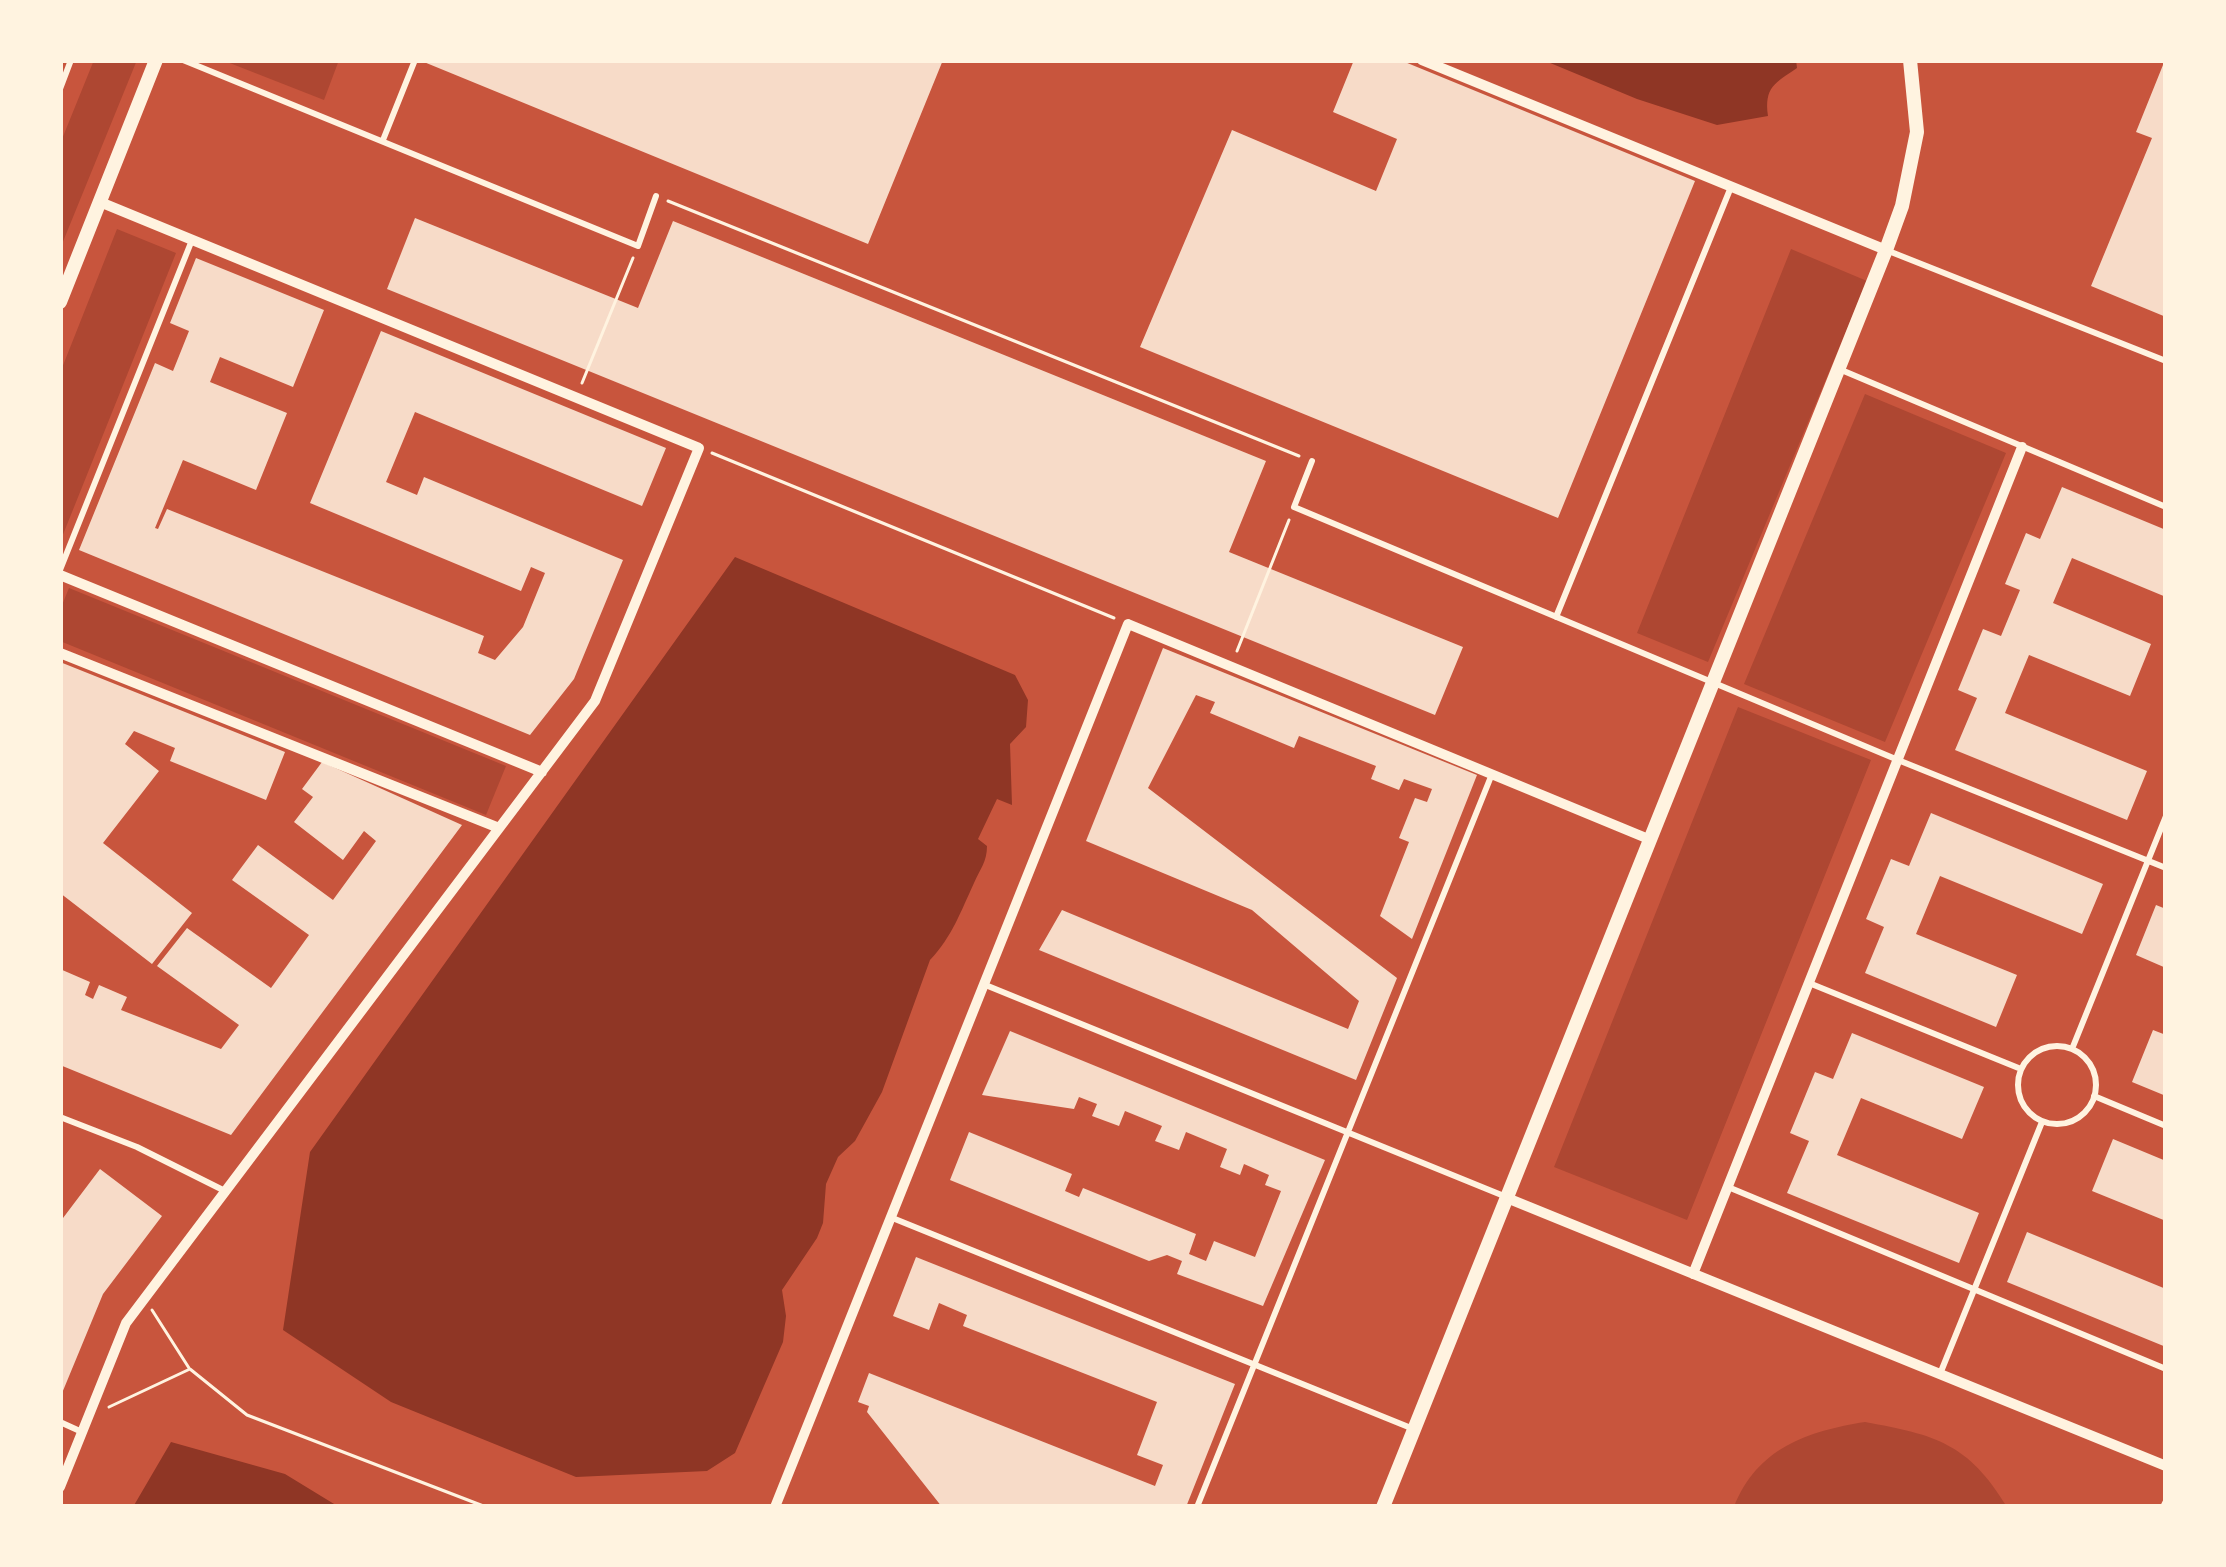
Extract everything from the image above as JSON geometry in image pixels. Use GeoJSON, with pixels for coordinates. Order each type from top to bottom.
{"type":"FeatureCollection","features":[{"type":"Feature","properties":{"kind":"street"},"geometry":{"type":"LineString","coordinates":[[60,302],[65,275],[100,202],[156,60]]}},
{"type":"Feature","properties":{"kind":"street"},"geometry":{"type":"LineString","coordinates":[[1422,60],[1886,250]]}},
{"type":"Feature","properties":{"kind":"street"},"geometry":{"type":"LineString","coordinates":[[1382,1507],[1886,250],[1902,206],[1917,132],[1910,60]]}},
{"type":"Feature","properties":{"kind":"street"},"geometry":{"type":"LineString","coordinates":[[60,1486],[126,1323],[595,701],[699,448],[100,202]]}},
{"type":"Feature","properties":{"kind":"street"},"geometry":{"type":"LineString","coordinates":[[1694,1274],[2022,447]]}},
{"type":"Feature","properties":{"kind":"street"},"geometry":{"type":"LineString","coordinates":[[60,572],[542,772]]}},
{"type":"Feature","properties":{"kind":"street"},"geometry":{"type":"LineString","coordinates":[[775,1507],[1128,624],[1651,839]]}},
{"type":"Feature","properties":{"kind":"street"},"geometry":{"type":"LineString","coordinates":[[60,653],[499,828]]}},
{"type":"Feature","properties":{"kind":"street"},"geometry":{"type":"LineString","coordinates":[[1508,1198],[2166,1466]]}},
{"type":"Feature","properties":{"kind":"lane"},"geometry":{"type":"LineString","coordinates":[[60,88],[71,60]]}},
{"type":"Feature","properties":{"kind":"lane"},"geometry":{"type":"LineString","coordinates":[[183,60],[638,246],[656,196]]}},
{"type":"Feature","properties":{"kind":"lane"},"geometry":{"type":"LineString","coordinates":[[382,141],[415,60]]}},
{"type":"Feature","properties":{"kind":"lane"},"geometry":{"type":"LineString","coordinates":[[1556,617],[1730,187]]}},
{"type":"Feature","properties":{"kind":"lane"},"geometry":{"type":"LineString","coordinates":[[60,572],[192,239]]}},
{"type":"Feature","properties":{"kind":"lane"},"geometry":{"type":"LineString","coordinates":[[1886,250],[2166,361]]}},
{"type":"Feature","properties":{"kind":"lane"},"geometry":{"type":"LineString","coordinates":[[1839,370],[2166,507]]}},
{"type":"Feature","properties":{"kind":"lane"},"geometry":{"type":"LineString","coordinates":[[1312,461],[1294,507],[2166,868]]}},
{"type":"Feature","properties":{"kind":"lane"},"geometry":{"type":"LineString","coordinates":[[1197,1507],[1492,774]]}},
{"type":"Feature","properties":{"kind":"lane"},"geometry":{"type":"LineString","coordinates":[[2072,1049],[2166,816]]}},
{"type":"Feature","properties":{"kind":"lane"},"geometry":{"type":"LineString","coordinates":[[1809,983],[2021,1069]]}},
{"type":"Feature","properties":{"kind":"lane"},"geometry":{"type":"LineString","coordinates":[[983,984],[1508,1198]]}},
{"type":"Feature","properties":{"kind":"lane"},"geometry":{"type":"LineString","coordinates":[[2060,1046],[2072,1049],[2094,1074],[2095,1096],[2074,1121],[2042,1122],[2020,1100],[2021,1069],[2037,1051],[2060,1046]]}},
{"type":"Feature","properties":{"kind":"lane"},"geometry":{"type":"LineString","coordinates":[[2095,1096],[2166,1126]]}},
{"type":"Feature","properties":{"kind":"lane"},"geometry":{"type":"LineString","coordinates":[[60,1117],[137,1147],[225,1191]]}},
{"type":"Feature","properties":{"kind":"lane"},"geometry":{"type":"LineString","coordinates":[[1940,1374],[2042,1122]]}},
{"type":"Feature","properties":{"kind":"lane"},"geometry":{"type":"LineString","coordinates":[[1729,1187],[2166,1369]]}},
{"type":"Feature","properties":{"kind":"lane"},"geometry":{"type":"LineString","coordinates":[[890,1216],[1414,1430]]}},
{"type":"Feature","properties":{"kind":"lane"},"geometry":{"type":"LineString","coordinates":[[60,1422],[82,1432]]}},
{"type":"Feature","properties":{"kind":"path"},"geometry":{"type":"LineString","coordinates":[[656,196],[1312,461]]}},
{"type":"Feature","properties":{"kind":"path"},"geometry":{"type":"LineString","coordinates":[[576,398],[638,246]]}},
{"type":"Feature","properties":{"kind":"path"},"geometry":{"type":"LineString","coordinates":[[699,448],[1128,624]]}},
{"type":"Feature","properties":{"kind":"path"},"geometry":{"type":"LineString","coordinates":[[1231,667],[1294,507]]}},
{"type":"Feature","properties":{"kind":"path"},"geometry":{"type":"LineString","coordinates":[[144,1298],[190,1369],[248,1415],[486,1507]]}},
{"type":"Feature","properties":{"kind":"path"},"geometry":{"type":"LineString","coordinates":[[88,1416],[190,1369]]}},
{"type":"Feature","properties":{"kind":"shaded area"},"geometry":{"type":"Polygon","coordinates":[[[94,60],[137,60],[60,249],[60,144],[94,60]]]}},
{"type":"Feature","properties":{"kind":"shaded area"},"geometry":{"type":"Polygon","coordinates":[[[222,60],[339,60],[324,100],[222,60]]]}},
{"type":"Feature","properties":{"kind":"shaded area"},"geometry":{"type":"Polygon","coordinates":[[[1543,60],[1796,60],[1797,68],[1773,87],[1768,116],[1717,125],[1637,99],[1543,60]]]}},
{"type":"Feature","properties":{"kind":"shaded area"},"geometry":{"type":"Polygon","coordinates":[[[117,229],[176,253],[60,542],[60,373],[117,229]]]}},
{"type":"Feature","properties":{"kind":"shaded area"},"geometry":{"type":"Polygon","coordinates":[[[1791,249],[1867,281],[1708,662],[1637,633],[1791,249]]]}},
{"type":"Feature","properties":{"kind":"shaded area"},"geometry":{"type":"Polygon","coordinates":[[[1865,394],[2006,453],[1885,742],[1744,684],[1865,394]]]}},
{"type":"Feature","properties":{"kind":"shaded area"},"geometry":{"type":"Polygon","coordinates":[[[735,557],[1015,675],[1028,700],[1026,727],[1010,744],[1012,805],[997,799],[978,839],[987,846],[983,865],[950,933],[930,960],[882,1092],[855,1141],[838,1157],[826,1184],[817,1238],[782,1290],[783,1342],[735,1453],[707,1471],[576,1477],[391,1402],[283,1330],[310,1152],[735,557]]]}},
{"type":"Feature","properties":{"kind":"shaded area"},"geometry":{"type":"Polygon","coordinates":[[[69,588],[506,766],[486,815],[60,641],[60,610],[69,588]]]}},
{"type":"Feature","properties":{"kind":"shaded area"},"geometry":{"type":"Polygon","coordinates":[[[1738,707],[1871,760],[1687,1220],[1554,1167],[1738,707]]]}},
{"type":"Feature","properties":{"kind":"shaded area"},"geometry":{"type":"Polygon","coordinates":[[[1865,1422],[1948,1445],[1978,1469],[2007,1507],[1734,1507],[1756,1470],[1787,1446],[1865,1422]]]}},
{"type":"Feature","properties":{"kind":"shaded area"},"geometry":{"type":"Polygon","coordinates":[[[171,1442],[285,1474],[339,1507],[133,1507],[171,1442]]]}},
{"type":"Feature","properties":{"kind":"building"},"geometry":{"type":"Polygon","coordinates":[[[419,60],[943,60],[868,244],[419,60]]]}},
{"type":"Feature","properties":{"kind":"building"},"geometry":{"type":"Polygon","coordinates":[[[1354,60],[1400,60],[1695,181],[1558,518],[1140,347],[1232,130],[1376,191],[1397,139],[1333,112],[1354,60]]]}},
{"type":"Feature","properties":{"kind":"building"},"geometry":{"type":"Polygon","coordinates":[[[2165,60],[2166,317],[2091,286],[2152,138],[2136,132],[2165,60]]]}},
{"type":"Feature","properties":{"kind":"building"},"geometry":{"type":"Polygon","coordinates":[[[415,218],[638,308],[673,221],[1266,461],[1229,552],[1463,647],[1435,715],[387,289],[415,218]]]}},
{"type":"Feature","properties":{"kind":"building"},"geometry":{"type":"Polygon","coordinates":[[[196,258],[324,310],[293,387],[220,357],[210,382],[287,413],[256,490],[183,460],[155,528],[167,509],[484,636],[478,653],[495,660],[523,627],[545,573],[531,567],[521,591],[310,503],[381,331],[666,448],[642,506],[415,412],[386,482],[417,495],[424,477],[623,560],[574,679],[530,735],[79,550],[155,363],[173,371],[189,331],[170,323],[196,258]]]}},
{"type":"Feature","properties":{"kind":"building"},"geometry":{"type":"Polygon","coordinates":[[[2062,487],[2166,530],[2166,597],[2072,558],[2053,603],[2151,644],[2130,696],[2029,655],[2005,713],[2147,771],[2127,820],[1955,750],[1977,698],[1958,690],[1983,629],[2001,636],[2020,590],[2005,584],[2026,533],[2040,539],[2062,487]]]}},
{"type":"Feature","properties":{"kind":"building"},"geometry":{"type":"Polygon","coordinates":[[[1163,648],[1477,775],[1412,939],[1380,916],[1409,842],[1399,838],[1415,798],[1427,802],[1432,789],[1404,779],[1399,790],[1371,779],[1376,766],[1299,736],[1294,748],[1210,713],[1215,702],[1196,695],[1148,788],[1397,978],[1356,1080],[1039,950],[1062,910],[1348,1029],[1359,1001],[1252,910],[1086,841],[1163,648]]]}},
{"type":"Feature","properties":{"kind":"building"},"geometry":{"type":"Polygon","coordinates":[[[60,662],[285,752],[266,800],[170,761],[175,748],[134,731],[125,744],[159,771],[103,843],[192,913],[152,964],[60,893],[60,662]]]}},
{"type":"Feature","properties":{"kind":"building"},"geometry":{"type":"Polygon","coordinates":[[[322,762],[462,825],[231,1135],[60,1065],[60,969],[90,982],[85,995],[93,999],[99,985],[127,997],[121,1010],[221,1049],[239,1025],[157,966],[187,928],[271,988],[309,935],[232,880],[258,845],[333,900],[376,841],[364,831],[343,860],[294,822],[313,797],[302,789],[322,762]]]}},
{"type":"Feature","properties":{"kind":"building"},"geometry":{"type":"Polygon","coordinates":[[[1931,813],[2103,884],[2082,934],[1940,876],[1916,934],[2017,975],[1996,1027],[1865,973],[1884,927],[1866,919],[1891,859],[1909,866],[1931,813]]]}},
{"type":"Feature","properties":{"kind":"building"},"geometry":{"type":"Polygon","coordinates":[[[2156,905],[2166,909],[2166,968],[2136,955],[2156,905]]]}},
{"type":"Feature","properties":{"kind":"building"},"geometry":{"type":"Polygon","coordinates":[[[2153,1030],[2166,1035],[2166,1096],[2132,1082],[2153,1030]]]}},
{"type":"Feature","properties":{"kind":"building"},"geometry":{"type":"Polygon","coordinates":[[[1010,1031],[1325,1160],[1263,1306],[1177,1274],[1182,1261],[1167,1255],[1149,1261],[950,1180],[969,1132],[1072,1174],[1065,1191],[1079,1197],[1083,1188],[1196,1234],[1189,1254],[1206,1261],[1214,1241],[1255,1257],[1281,1191],[1265,1185],[1269,1175],[1244,1164],[1240,1175],[1220,1167],[1227,1149],[1186,1132],[1179,1150],[1155,1141],[1162,1126],[1125,1111],[1119,1126],[1092,1116],[1097,1104],[1079,1097],[1074,1109],[982,1095],[1010,1031]]]}},
{"type":"Feature","properties":{"kind":"building"},"geometry":{"type":"Polygon","coordinates":[[[1852,1033],[1984,1087],[1962,1139],[1861,1098],[1837,1155],[1979,1213],[1959,1263],[1787,1193],[1809,1141],[1790,1133],[1815,1072],[1833,1079],[1852,1033]]]}},
{"type":"Feature","properties":{"kind":"building"},"geometry":{"type":"Polygon","coordinates":[[[2113,1139],[2166,1161],[2166,1221],[2092,1191],[2113,1139]]]}},
{"type":"Feature","properties":{"kind":"building"},"geometry":{"type":"Polygon","coordinates":[[[100,1169],[162,1216],[103,1294],[60,1398],[60,1222],[100,1169]]]}},
{"type":"Feature","properties":{"kind":"building"},"geometry":{"type":"Polygon","coordinates":[[[2027,1232],[2166,1289],[2166,1347],[2007,1282],[2027,1232]]]}},
{"type":"Feature","properties":{"kind":"building"},"geometry":{"type":"Polygon","coordinates":[[[916,1257],[1235,1384],[1186,1507],[942,1507],[867,1412],[869,1406],[858,1402],[869,1373],[1155,1486],[1163,1465],[1137,1455],[1157,1402],[963,1326],[967,1315],[939,1303],[929,1330],[893,1316],[916,1257]]]}}]}
